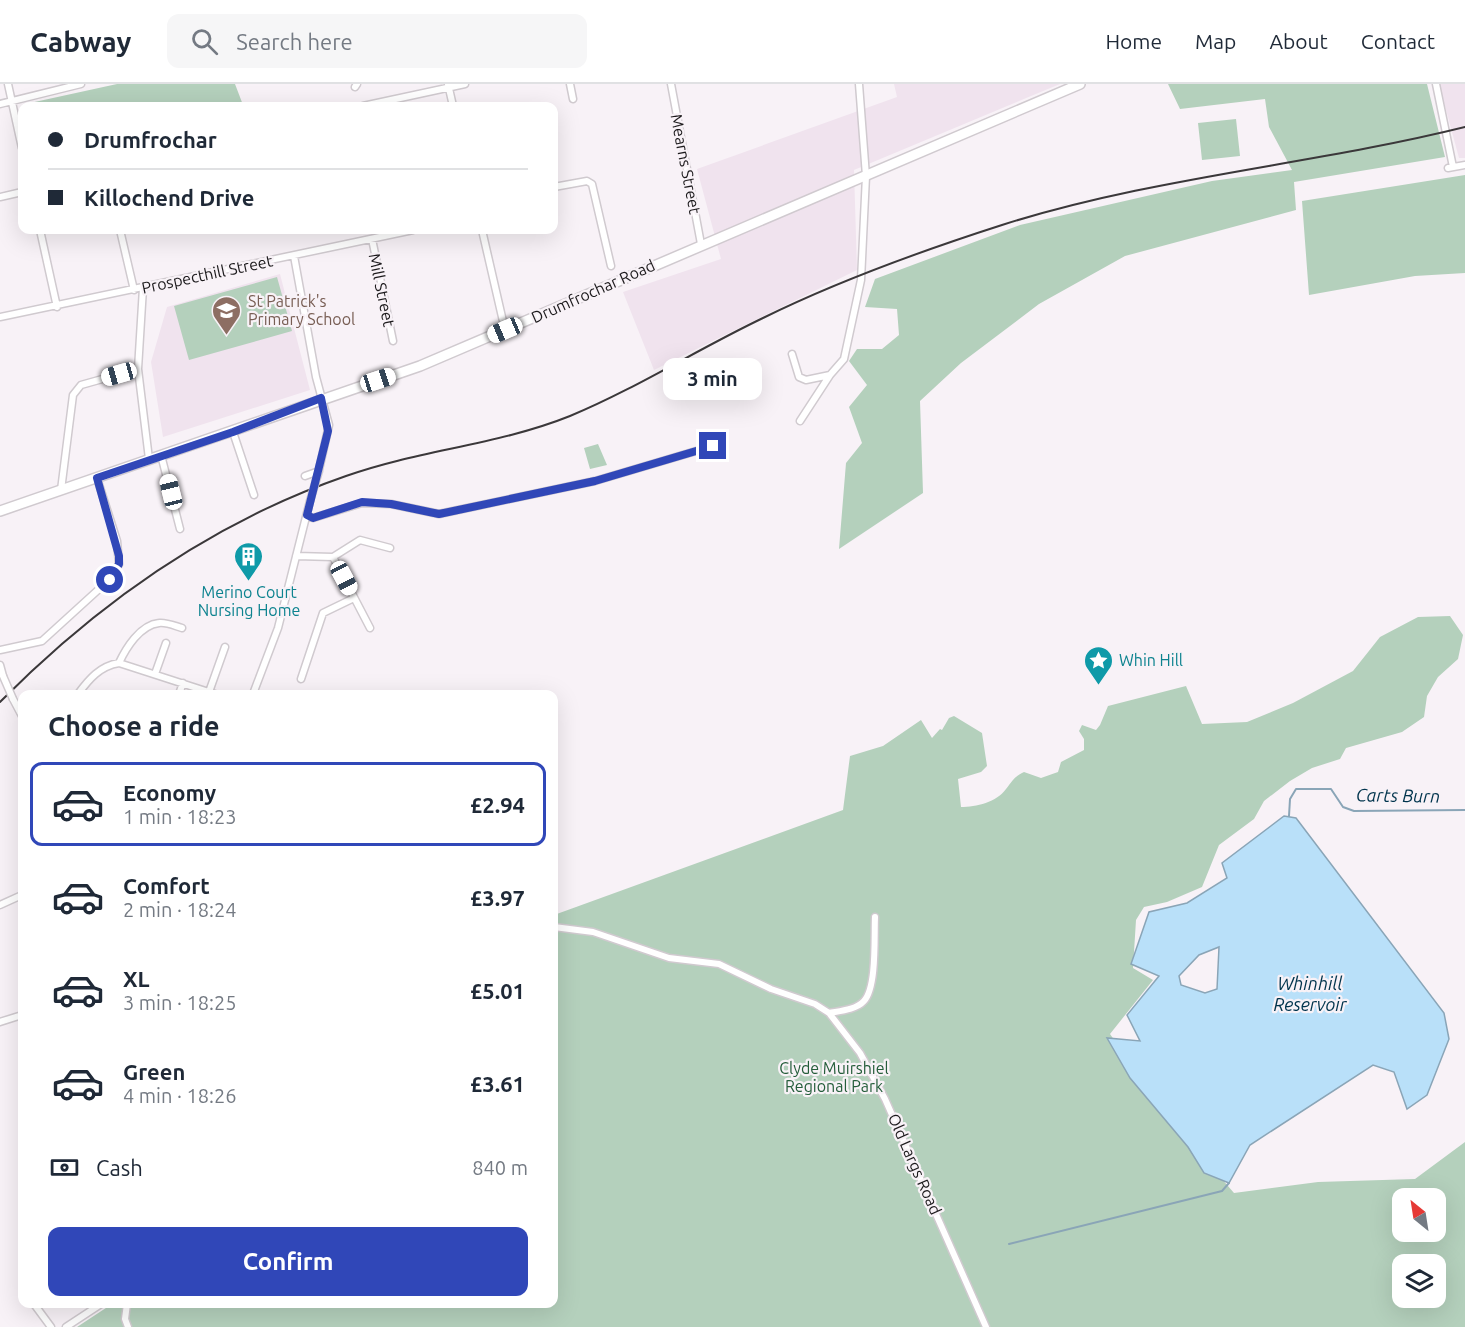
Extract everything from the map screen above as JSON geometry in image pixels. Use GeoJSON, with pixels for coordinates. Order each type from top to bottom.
{"type":"FeatureCollection","features":[{"type":"Feature","properties":{"kind":"main road","name":"Drumfrochar Road"},"geometry":{"type":"LineString","coordinates":[[0,511],[233,432],[321,398],[420,366],[1080,84]]}},
{"type":"Feature","properties":{"kind":"street"},"geometry":{"type":"LineString","coordinates":[[8,84],[18,129]]}},
{"type":"Feature","properties":{"kind":"street"},"geometry":{"type":"LineString","coordinates":[[0,104],[81,84]]}},
{"type":"Feature","properties":{"kind":"street"},"geometry":{"type":"LineString","coordinates":[[380,102],[465,84]]}},
{"type":"Feature","properties":{"kind":"street"},"geometry":{"type":"LineString","coordinates":[[570,84],[573,99]]}},
{"type":"Feature","properties":{"kind":"street","name":"Mearns Street"},"geometry":{"type":"LineString","coordinates":[[671,84],[701,244]]}},
{"type":"Feature","properties":{"kind":"street"},"geometry":{"type":"LineString","coordinates":[[801,421],[830,375],[844,359],[861,280],[866,176],[860,84]]}},
{"type":"Feature","properties":{"kind":"street"},"geometry":{"type":"LineString","coordinates":[[1436,84],[1451,167],[1465,165]]}},
{"type":"Feature","properties":{"kind":"street"},"geometry":{"type":"LineString","coordinates":[[448,86],[452,102]]}},
{"type":"Feature","properties":{"kind":"street"},"geometry":{"type":"LineString","coordinates":[[558,186],[587,181],[592,184],[611,266]]}},
{"type":"Feature","properties":{"kind":"street"},"geometry":{"type":"LineString","coordinates":[[0,197],[18,193]]}},
{"type":"Feature","properties":{"kind":"street"},"geometry":{"type":"LineString","coordinates":[[41,234],[57,307]]}},
{"type":"Feature","properties":{"kind":"street"},"geometry":{"type":"LineString","coordinates":[[121,234],[134,290]]}},
{"type":"Feature","properties":{"kind":"street","name":"Prospecthill Street"},"geometry":{"type":"LineString","coordinates":[[0,318],[395,234]]}},
{"type":"Feature","properties":{"kind":"street"},"geometry":{"type":"LineString","coordinates":[[483,234],[505,330]]}},
{"type":"Feature","properties":{"kind":"street","name":"Mill Street"},"geometry":{"type":"LineString","coordinates":[[372,239],[393,342]]}},
{"type":"Feature","properties":{"kind":"street"},"geometry":{"type":"LineString","coordinates":[[255,690],[279,628],[329,425],[321,398],[294,256]]}},
{"type":"Feature","properties":{"kind":"street"},"geometry":{"type":"LineString","coordinates":[[142,288],[138,369],[149,459]]}},
{"type":"Feature","properties":{"kind":"street"},"geometry":{"type":"LineString","coordinates":[[792,354],[799,377],[806,380],[830,375]]}},
{"type":"Feature","properties":{"kind":"street"},"geometry":{"type":"LineString","coordinates":[[61,490],[73,395],[76,389],[81,385],[138,369]]}},
{"type":"Feature","properties":{"kind":"street"},"geometry":{"type":"LineString","coordinates":[[233,432],[254,495]]}},
{"type":"Feature","properties":{"kind":"street"},"geometry":{"type":"LineString","coordinates":[[307,515],[313,518],[362,502],[391,504],[439,514],[595,481],[713,446]]}},
{"type":"Feature","properties":{"kind":"street"},"geometry":{"type":"LineString","coordinates":[[161,455],[180,529]]}},
{"type":"Feature","properties":{"kind":"street"},"geometry":{"type":"LineString","coordinates":[[305,476],[318,472]]}},
{"type":"Feature","properties":{"kind":"street"},"geometry":{"type":"LineString","coordinates":[[0,650],[42,641],[110,580],[119,564],[117,541],[97,478]]}},
{"type":"Feature","properties":{"kind":"street"},"geometry":{"type":"LineString","coordinates":[[296,556],[333,558],[360,540],[390,548]]}},
{"type":"Feature","properties":{"kind":"street"},"geometry":{"type":"LineString","coordinates":[[333,558],[370,628]]}},
{"type":"Feature","properties":{"kind":"street"},"geometry":{"type":"LineString","coordinates":[[301,679],[323,612],[354,598]]}},
{"type":"Feature","properties":{"kind":"street"},"geometry":{"type":"LineString","coordinates":[[119,663],[127,646],[149,627],[162,623],[182,628]]}},
{"type":"Feature","properties":{"kind":"street"},"geometry":{"type":"LineString","coordinates":[[155,674],[166,643]]}},
{"type":"Feature","properties":{"kind":"street"},"geometry":{"type":"LineString","coordinates":[[213,690],[225,647]]}},
{"type":"Feature","properties":{"kind":"street"},"geometry":{"type":"LineString","coordinates":[[81,690],[96,673],[119,663],[203,690]]}},
{"type":"Feature","properties":{"kind":"street"},"geometry":{"type":"LineString","coordinates":[[0,665],[18,708]]}},
{"type":"Feature","properties":{"kind":"street"},"geometry":{"type":"LineString","coordinates":[[180,690],[183,683]]}},
{"type":"Feature","properties":{"kind":"street"},"geometry":{"type":"LineString","coordinates":[[0,905],[18,897]]}},
{"type":"Feature","properties":{"kind":"street"},"geometry":{"type":"LineString","coordinates":[[829,1013],[855,1007],[864,1001],[871,987],[875,917]]}},
{"type":"Feature","properties":{"kind":"street","name":"Old Largs Road"},"geometry":{"type":"LineString","coordinates":[[558,928],[593,932],[669,958],[719,964],[771,989],[815,1004],[829,1013],[860,1053],[885,1099],[986,1327]]}},
{"type":"Feature","properties":{"kind":"street"},"geometry":{"type":"LineString","coordinates":[[0,1022],[18,1016]]}},
{"type":"Feature","properties":{"kind":"street"},"geometry":{"type":"LineString","coordinates":[[37,1308],[51,1327]]}},
{"type":"Feature","properties":{"kind":"street"},"geometry":{"type":"LineString","coordinates":[[66,1327],[95,1308]]}},
{"type":"Feature","properties":{"kind":"street"},"geometry":{"type":"LineString","coordinates":[[126,1308],[125,1319],[128,1327]]}},
{"type":"Feature","properties":{"kind":"street"},"geometry":{"type":"LineString","coordinates":[[72,1327],[78,1319]]}},
{"type":"Feature","properties":{"kind":"shaded area"},"geometry":{"type":"Polygon","coordinates":[[[894,84],[1060,84],[854,170],[857,270],[654,370],[623,292],[721,259],[697,169],[897,97],[894,84]]]}},
{"type":"Feature","properties":{"kind":"shaded area"},"geometry":{"type":"Polygon","coordinates":[[[1439,84],[1465,84],[1465,158],[1459,158],[1439,84]]]}},
{"type":"Feature","properties":{"kind":"shaded area","name":"St Patrick's Primary School"},"geometry":{"type":"Polygon","coordinates":[[[280,274],[310,390],[163,437],[151,362],[167,307],[280,274]]]}},
{"type":"Feature","properties":{"kind":"green space"},"geometry":{"type":"Polygon","coordinates":[[[117,84],[235,84],[242,102],[35,102],[117,84]]]}},
{"type":"Feature","properties":{"kind":"green space"},"geometry":{"type":"Polygon","coordinates":[[[1168,84],[1427,84],[1445,157],[1294,182],[1296,210],[1125,256],[1039,304],[961,363],[920,401],[923,493],[839,549],[846,463],[862,443],[849,407],[867,385],[849,361],[857,349],[882,349],[899,335],[897,309],[865,307],[875,279],[1020,225],[1212,181],[1292,170],[1269,127],[1265,99],[1180,109],[1168,84]]]}},
{"type":"Feature","properties":{"kind":"green space"},"geometry":{"type":"Polygon","coordinates":[[[1236,119],[1240,156],[1202,160],[1198,123],[1236,119]]]}},
{"type":"Feature","properties":{"kind":"green space"},"geometry":{"type":"Polygon","coordinates":[[[1465,175],[1465,273],[1415,276],[1309,295],[1302,201],[1465,175]]]}},
{"type":"Feature","properties":{"kind":"green space"},"geometry":{"type":"Polygon","coordinates":[[[277,277],[292,331],[189,360],[174,306],[277,277]]]}},
{"type":"Feature","properties":{"kind":"green space"},"geometry":{"type":"Polygon","coordinates":[[[598,444],[607,465],[590,469],[584,448],[598,444]]]}},
{"type":"Feature","properties":{"kind":"green space","name":"Clyde Muirshiel Regional Park"},"geometry":{"type":"Polygon","coordinates":[[[1450,616],[1463,635],[1458,659],[1438,677],[1427,696],[1424,717],[1402,732],[1346,748],[1340,759],[1312,768],[1290,781],[1264,801],[1254,819],[1219,845],[1202,887],[1167,902],[1144,907],[1136,920],[1133,968],[1153,980],[1110,1034],[1164,1112],[1234,1193],[1318,1182],[1415,1179],[1465,1142],[1465,1327],[77,1327],[106,1308],[558,1308],[558,914],[843,810],[850,756],[883,746],[921,720],[932,738],[940,729],[942,730],[949,718],[954,716],[982,733],[987,766],[981,772],[958,779],[961,807],[973,806],[1002,794],[1016,777],[1024,772],[1041,778],[1058,772],[1061,762],[1084,750],[1084,739],[1079,731],[1082,725],[1096,730],[1108,706],[1186,686],[1202,724],[1247,722],[1293,703],[1353,671],[1380,637],[1418,617],[1450,616]]]}},
{"type":"Feature","properties":{"kind":"water","name":"Whinhill Reservoir"},"geometry":{"type":"Polygon","coordinates":[[[1284,816],[1296,818],[1444,1013],[1449,1039],[1427,1095],[1407,1109],[1394,1072],[1373,1065],[1250,1145],[1229,1183],[1204,1173],[1188,1147],[1130,1078],[1107,1038],[1140,1041],[1127,1015],[1159,976],[1131,964],[1149,912],[1187,903],[1227,878],[1222,863],[1284,816]],[[1219,947],[1199,955],[1179,976],[1181,985],[1205,993],[1217,989],[1219,947]]]}},
{"type":"Feature","properties":{"kind":"waterway","name":"Carts Burn"},"geometry":{"type":"LineString","coordinates":[[1289,816],[1290,799],[1296,789],[1331,789],[1343,807],[1354,811],[1465,810]]}},
{"type":"Feature","properties":{"kind":"waterway"},"geometry":{"type":"LineString","coordinates":[[1009,1244],[1222,1191],[1229,1183]]}},
{"type":"Feature","properties":{"kind":"railway"},"geometry":{"type":"LineString","coordinates":[[0,702],[77,631],[160,569],[250,517],[297,495],[374,467],[515,434],[570,416],[821,291],[911,256],[1002,225],[1117,195],[1349,152],[1465,127]]}},
{"type":"Feature","properties":{"kind":"place","name":"St Patrick's Primary School"},"geometry":{"type":"Point","coordinates":[227,336]}},
{"type":"Feature","properties":{"kind":"place","name":"Merino Court Nursing Home"},"geometry":{"type":"Point","coordinates":[249,582]}},
{"type":"Feature","properties":{"kind":"place","name":"Whin Hill"},"geometry":{"type":"Point","coordinates":[1098,686]}},
{"type":"Feature","properties":{"kind":"route"},"geometry":{"type":"LineString","coordinates":[[110,580],[119,564],[119,556],[117,541],[97,478],[233,432],[321,398],[329,425],[307,515],[313,518],[362,502],[391,504],[439,514],[595,481],[655,461],[713,446]]}}]}
